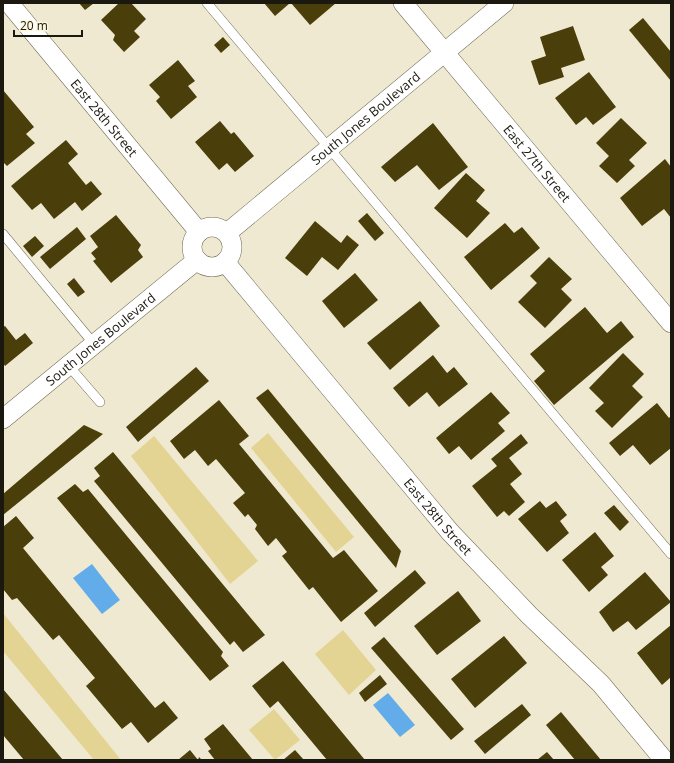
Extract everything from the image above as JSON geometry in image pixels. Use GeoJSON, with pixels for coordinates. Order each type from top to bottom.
{"type":"FeatureCollection","features":[{"type":"Feature","properties":{"kind":"street","name":"East 28th Street"},"geometry":{"type":"LineString","coordinates":[[8,3],[199,232]]}},
{"type":"Feature","properties":{"kind":"street","name":"East 27th Street"},"geometry":{"type":"LineString","coordinates":[[403,3],[671,323]]}},
{"type":"Feature","properties":{"kind":"street","name":"South Jones Boulevard"},"geometry":{"type":"LineString","coordinates":[[227,233],[504,3]]}},
{"type":"Feature","properties":{"kind":"street"},"geometry":{"type":"LineString","coordinates":[[210,227],[222,229],[227,233],[232,245],[231,252],[225,262],[213,267],[207,266],[197,260],[194,254],[192,242],[199,232],[210,227]]}},
{"type":"Feature","properties":{"kind":"street","name":"South Jones Boulevard"},"geometry":{"type":"LineString","coordinates":[[3,419],[197,260]]}},
{"type":"Feature","properties":{"kind":"street","name":"East 28th Street"},"geometry":{"type":"LineString","coordinates":[[225,262],[450,532],[529,614],[601,684],[664,760]]}},
{"type":"Feature","properties":{"kind":"lane"},"geometry":{"type":"LineString","coordinates":[[207,3],[671,554]]}},
{"type":"Feature","properties":{"kind":"lane"},"geometry":{"type":"LineString","coordinates":[[3,234],[94,344]]}},
{"type":"Feature","properties":{"kind":"lane"},"geometry":{"type":"LineString","coordinates":[[68,365],[100,402]]}},
{"type":"Feature","properties":{"kind":"shaded area"},"geometry":{"type":"Polygon","coordinates":[[[268,433],[354,537],[336,552],[251,448],[268,433]]]}},
{"type":"Feature","properties":{"kind":"shaded area"},"geometry":{"type":"Polygon","coordinates":[[[154,436],[258,561],[230,584],[131,456],[154,436]]]}},
{"type":"Feature","properties":{"kind":"shaded area"},"geometry":{"type":"Polygon","coordinates":[[[3,613],[121,760],[94,760],[3,651],[3,613]]]}},
{"type":"Feature","properties":{"kind":"shaded area"},"geometry":{"type":"Polygon","coordinates":[[[343,630],[376,670],[349,695],[315,654],[343,630]]]}},
{"type":"Feature","properties":{"kind":"shaded area"},"geometry":{"type":"Polygon","coordinates":[[[274,709],[300,740],[275,760],[249,730],[274,709]]]}},
{"type":"Feature","properties":{"kind":"water"},"geometry":{"type":"Polygon","coordinates":[[[92,564],[120,600],[102,614],[73,578],[92,564]]]}},
{"type":"Feature","properties":{"kind":"water"},"geometry":{"type":"Polygon","coordinates":[[[388,693],[415,725],[400,737],[373,705],[388,693]]]}},
{"type":"Feature","properties":{"kind":"building"},"geometry":{"type":"Polygon","coordinates":[[[79,3],[94,3],[85,10],[79,3]]]}},
{"type":"Feature","properties":{"kind":"building"},"geometry":{"type":"Polygon","coordinates":[[[119,3],[131,3],[146,19],[134,31],[140,37],[124,52],[113,40],[115,35],[101,20],[119,3]]]}},
{"type":"Feature","properties":{"kind":"building"},"geometry":{"type":"Polygon","coordinates":[[[264,3],[290,3],[275,16],[264,3]]]}},
{"type":"Feature","properties":{"kind":"building"},"geometry":{"type":"Polygon","coordinates":[[[291,3],[336,3],[310,25],[291,3]]]}},
{"type":"Feature","properties":{"kind":"building"},"geometry":{"type":"Polygon","coordinates":[[[643,18],[671,52],[671,81],[629,30],[643,18]]]}},
{"type":"Feature","properties":{"kind":"building"},"geometry":{"type":"Polygon","coordinates":[[[573,26],[585,60],[561,68],[564,77],[539,85],[531,61],[546,56],[540,37],[573,26]]]}},
{"type":"Feature","properties":{"kind":"building"},"geometry":{"type":"Polygon","coordinates":[[[223,37],[230,45],[221,53],[214,45],[223,37]]]}},
{"type":"Feature","properties":{"kind":"building"},"geometry":{"type":"Polygon","coordinates":[[[178,60],[195,81],[188,86],[197,97],[171,119],[156,101],[160,97],[149,85],[178,60]]]}},
{"type":"Feature","properties":{"kind":"building"},"geometry":{"type":"Polygon","coordinates":[[[589,72],[616,107],[593,125],[586,117],[576,125],[555,98],[589,72]]]}},
{"type":"Feature","properties":{"kind":"building"},"geometry":{"type":"Polygon","coordinates":[[[3,90],[34,127],[26,134],[35,143],[7,166],[3,162],[3,90]]]}},
{"type":"Feature","properties":{"kind":"building"},"geometry":{"type":"Polygon","coordinates":[[[621,118],[647,143],[629,160],[635,166],[617,183],[599,166],[609,156],[596,143],[621,118]]]}},
{"type":"Feature","properties":{"kind":"building"},"geometry":{"type":"Polygon","coordinates":[[[220,121],[231,134],[234,132],[254,156],[235,172],[227,163],[219,170],[195,142],[220,121]]]}},
{"type":"Feature","properties":{"kind":"building"},"geometry":{"type":"Polygon","coordinates":[[[433,123],[468,167],[439,190],[417,165],[395,182],[381,167],[433,123]]]}},
{"type":"Feature","properties":{"kind":"building"},"geometry":{"type":"Polygon","coordinates":[[[66,140],[78,154],[68,163],[86,185],[91,181],[102,194],[82,211],[75,202],[54,219],[41,203],[32,210],[11,186],[66,140]]]}},
{"type":"Feature","properties":{"kind":"building"},"geometry":{"type":"Polygon","coordinates":[[[665,159],[671,167],[671,218],[664,209],[642,226],[620,198],[665,159]]]}},
{"type":"Feature","properties":{"kind":"building"},"geometry":{"type":"Polygon","coordinates":[[[466,173],[485,190],[476,201],[490,213],[467,238],[434,208],[466,173]]]}},
{"type":"Feature","properties":{"kind":"building"},"geometry":{"type":"Polygon","coordinates":[[[367,213],[384,233],[375,241],[358,221],[367,213]]]}},
{"type":"Feature","properties":{"kind":"building"},"geometry":{"type":"Polygon","coordinates":[[[116,215],[141,245],[138,250],[143,257],[111,283],[93,261],[96,259],[91,253],[98,247],[90,236],[116,215]]]}},
{"type":"Feature","properties":{"kind":"building"},"geometry":{"type":"Polygon","coordinates":[[[315,221],[341,243],[347,235],[359,245],[338,270],[322,257],[307,276],[285,258],[315,221]]]}},
{"type":"Feature","properties":{"kind":"building"},"geometry":{"type":"Polygon","coordinates":[[[505,223],[514,233],[522,227],[540,248],[491,290],[464,257],[505,223]]]}},
{"type":"Feature","properties":{"kind":"building"},"geometry":{"type":"Polygon","coordinates":[[[77,227],[86,239],[50,269],[40,257],[77,227]]]}},
{"type":"Feature","properties":{"kind":"building"},"geometry":{"type":"Polygon","coordinates":[[[35,236],[44,246],[32,257],[23,246],[35,236]]]}},
{"type":"Feature","properties":{"kind":"building"},"geometry":{"type":"Polygon","coordinates":[[[549,257],[572,279],[561,289],[572,300],[545,328],[518,302],[537,283],[530,276],[549,257]]]}},
{"type":"Feature","properties":{"kind":"building"},"geometry":{"type":"Polygon","coordinates":[[[355,273],[378,300],[344,328],[322,301],[355,273]]]}},
{"type":"Feature","properties":{"kind":"building"},"geometry":{"type":"Polygon","coordinates":[[[74,278],[85,292],[78,297],[67,284],[74,278]]]}},
{"type":"Feature","properties":{"kind":"building"},"geometry":{"type":"Polygon","coordinates":[[[420,301],[440,326],[390,370],[367,343],[420,301]]]}},
{"type":"Feature","properties":{"kind":"building"},"geometry":{"type":"Polygon","coordinates":[[[585,307],[607,333],[621,321],[634,337],[554,405],[534,381],[545,371],[530,354],[585,307]]]}},
{"type":"Feature","properties":{"kind":"building"},"geometry":{"type":"Polygon","coordinates":[[[5,326],[16,340],[25,333],[33,343],[5,366],[3,363],[3,327],[5,326]]]}},
{"type":"Feature","properties":{"kind":"building"},"geometry":{"type":"Polygon","coordinates":[[[623,353],[644,374],[632,386],[643,397],[612,428],[595,411],[604,403],[589,388],[623,353]]]}},
{"type":"Feature","properties":{"kind":"building"},"geometry":{"type":"Polygon","coordinates":[[[433,355],[447,373],[454,367],[468,384],[439,407],[427,392],[409,407],[393,388],[433,355]]]}},
{"type":"Feature","properties":{"kind":"building"},"geometry":{"type":"Polygon","coordinates":[[[196,367],[209,381],[138,442],[126,427],[196,367]]]}},
{"type":"Feature","properties":{"kind":"building"},"geometry":{"type":"Polygon","coordinates":[[[268,389],[401,551],[396,568],[256,398],[268,389]]]}},
{"type":"Feature","properties":{"kind":"building"},"geometry":{"type":"Polygon","coordinates":[[[491,392],[510,413],[498,423],[505,431],[471,460],[459,446],[449,454],[436,438],[491,392]]]}},
{"type":"Feature","properties":{"kind":"building"},"geometry":{"type":"Polygon","coordinates":[[[219,400],[249,436],[239,444],[333,558],[344,550],[378,591],[341,622],[313,587],[309,590],[282,556],[287,552],[276,538],[268,546],[255,529],[257,525],[248,514],[245,517],[233,503],[245,493],[216,459],[208,466],[195,450],[184,459],[170,441],[219,400]]]}},
{"type":"Feature","properties":{"kind":"building"},"geometry":{"type":"Polygon","coordinates":[[[657,403],[669,418],[671,416],[671,448],[650,465],[633,445],[620,456],[609,443],[657,403]]]}},
{"type":"Feature","properties":{"kind":"building"},"geometry":{"type":"Polygon","coordinates":[[[84,425],[103,434],[3,515],[3,494],[84,425]]]}},
{"type":"Feature","properties":{"kind":"building"},"geometry":{"type":"Polygon","coordinates":[[[521,434],[528,443],[509,458],[522,474],[510,484],[525,502],[509,516],[504,511],[497,517],[472,486],[497,466],[491,459],[521,434]]]}},
{"type":"Feature","properties":{"kind":"building"},"geometry":{"type":"Polygon","coordinates":[[[113,452],[265,635],[243,652],[234,641],[230,645],[94,481],[100,476],[94,468],[113,452]]]}},
{"type":"Feature","properties":{"kind":"building"},"geometry":{"type":"Polygon","coordinates":[[[75,484],[83,492],[88,489],[223,652],[221,656],[229,666],[210,681],[57,498],[75,484]]]}},
{"type":"Feature","properties":{"kind":"building"},"geometry":{"type":"Polygon","coordinates":[[[540,501],[546,508],[556,501],[567,515],[560,521],[569,533],[547,552],[518,519],[540,501]]]}},
{"type":"Feature","properties":{"kind":"building"},"geometry":{"type":"Polygon","coordinates":[[[614,505],[629,522],[620,531],[604,513],[614,505]]]}},
{"type":"Feature","properties":{"kind":"building"},"geometry":{"type":"Polygon","coordinates":[[[16,516],[34,538],[23,548],[155,708],[164,701],[178,718],[148,743],[131,722],[122,729],[86,686],[95,678],[59,635],[53,640],[17,598],[12,600],[3,589],[3,527],[16,516]]]}},
{"type":"Feature","properties":{"kind":"building"},"geometry":{"type":"Polygon","coordinates":[[[595,532],[614,556],[601,567],[608,575],[589,592],[562,560],[595,532]]]}},
{"type":"Feature","properties":{"kind":"building"},"geometry":{"type":"Polygon","coordinates":[[[415,570],[426,583],[375,627],[364,613],[415,570]]]}},
{"type":"Feature","properties":{"kind":"building"},"geometry":{"type":"Polygon","coordinates":[[[645,572],[671,602],[636,630],[628,621],[613,632],[599,612],[645,572]]]}},
{"type":"Feature","properties":{"kind":"building"},"geometry":{"type":"Polygon","coordinates":[[[458,591],[481,621],[437,655],[414,626],[458,591]]]}},
{"type":"Feature","properties":{"kind":"building"},"geometry":{"type":"Polygon","coordinates":[[[671,625],[671,677],[662,685],[637,653],[671,625]]]}},
{"type":"Feature","properties":{"kind":"building"},"geometry":{"type":"Polygon","coordinates":[[[504,636],[527,663],[475,708],[451,679],[504,636]]]}},
{"type":"Feature","properties":{"kind":"building"},"geometry":{"type":"Polygon","coordinates":[[[384,637],[464,729],[451,740],[371,648],[384,637]]]}},
{"type":"Feature","properties":{"kind":"building"},"geometry":{"type":"Polygon","coordinates":[[[283,661],[365,760],[327,760],[278,701],[270,708],[252,686],[283,661]]]}},
{"type":"Feature","properties":{"kind":"building"},"geometry":{"type":"Polygon","coordinates":[[[380,675],[387,684],[365,702],[359,693],[380,675]]]}},
{"type":"Feature","properties":{"kind":"building"},"geometry":{"type":"Polygon","coordinates":[[[3,689],[63,760],[24,760],[3,735],[3,689]]]}},
{"type":"Feature","properties":{"kind":"building"},"geometry":{"type":"Polygon","coordinates":[[[522,704],[531,715],[485,754],[474,741],[522,704]]]}},
{"type":"Feature","properties":{"kind":"building"},"geometry":{"type":"Polygon","coordinates":[[[561,712],[601,760],[575,760],[546,725],[561,712]]]}},
{"type":"Feature","properties":{"kind":"building"},"geometry":{"type":"Polygon","coordinates":[[[223,724],[253,760],[215,760],[208,751],[211,749],[204,739],[223,724]]]}},
{"type":"Feature","properties":{"kind":"building"},"geometry":{"type":"Polygon","coordinates":[[[190,750],[198,760],[178,760],[190,750]]]}},
{"type":"Feature","properties":{"kind":"building"},"geometry":{"type":"Polygon","coordinates":[[[295,750],[304,760],[283,760],[295,750]]]}},
{"type":"Feature","properties":{"kind":"building"},"geometry":{"type":"Polygon","coordinates":[[[547,752],[554,760],[537,760],[547,752]]]}}]}
